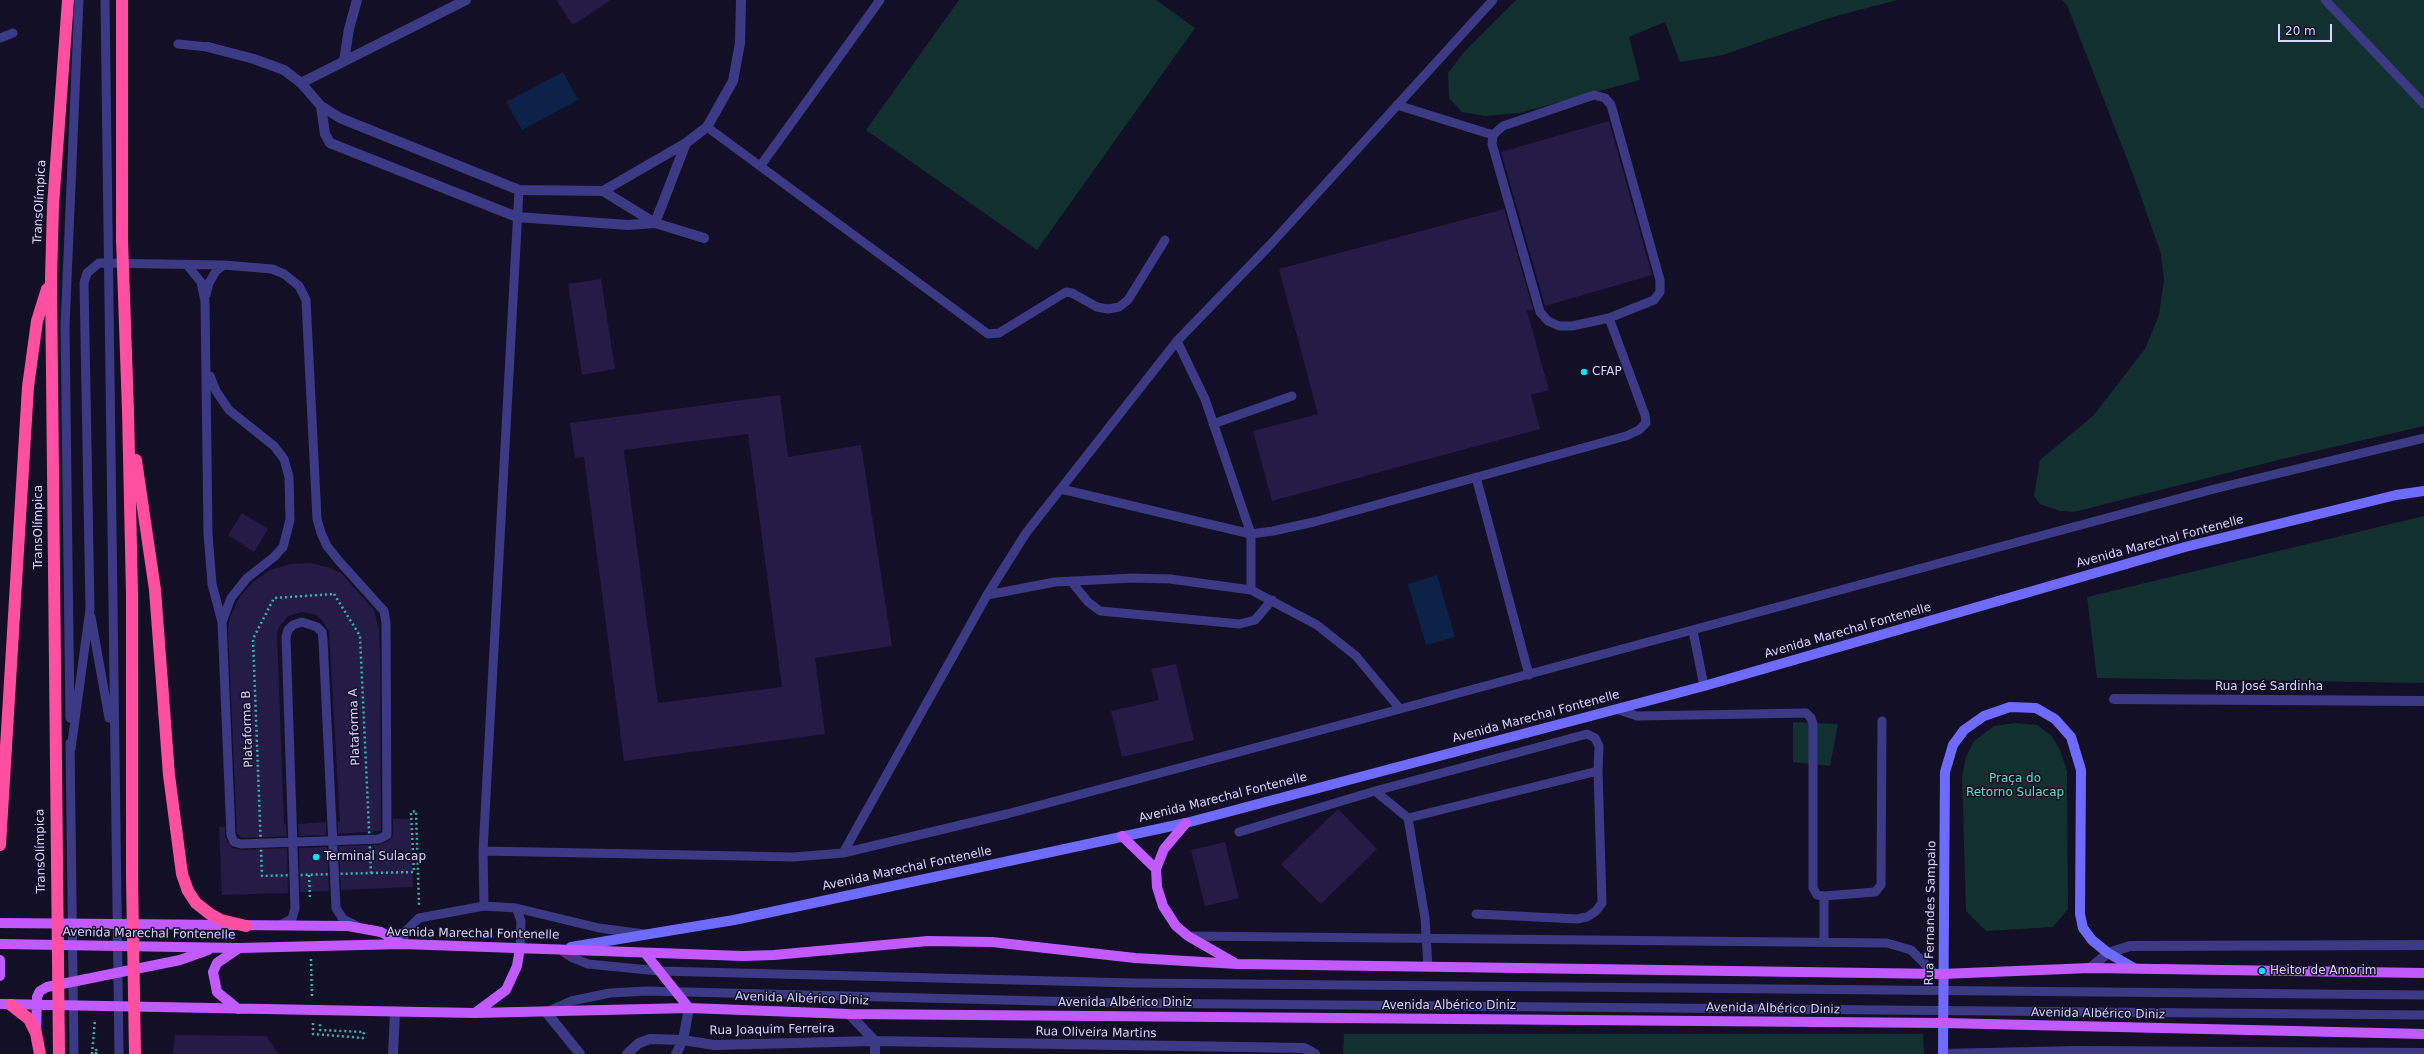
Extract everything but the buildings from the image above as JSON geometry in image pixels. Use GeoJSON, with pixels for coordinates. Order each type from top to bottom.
{"type":"FeatureCollection","features":[{"type":"Feature","properties":{"kind":"highway","name":"TransOlímpica"},"geometry":{"type":"LineString","coordinates":[[59,1052],[51,278],[53,206],[68,0]]}},
{"type":"Feature","properties":{"kind":"highway"},"geometry":{"type":"LineString","coordinates":[[122,0],[122,239],[132,594],[132,875],[135,1048]]}},
{"type":"Feature","properties":{"kind":"highway"},"geometry":{"type":"LineString","coordinates":[[0,845],[28,387],[37,321],[51,278]]}},
{"type":"Feature","properties":{"kind":"highway"},"geometry":{"type":"LineString","coordinates":[[128,411],[155,590],[169,775],[182,874],[188,891],[201,906],[221,920],[246,926]]}},
{"type":"Feature","properties":{"kind":"highway"},"geometry":{"type":"LineString","coordinates":[[6,1005],[28,1019],[36,1033],[40,1054]]}},
{"type":"Feature","properties":{"kind":"main road","name":"Avenida Marechal Fontenelle"},"geometry":{"type":"LineString","coordinates":[[0,944],[239,948],[402,944],[559,949],[742,918],[1186,823],[1704,686],[2185,547],[2396,495],[2424,491]]}},
{"type":"Feature","properties":{"kind":"main road","name":"Rua Fernandes Sampaio"},"geometry":{"type":"LineString","coordinates":[[1943,1054],[1943,989],[1939,974],[1945,772],[1953,745],[1964,730],[1984,716],[2010,707],[2036,708],[2055,719],[2072,737],[2082,770],[2080,914],[2083,928],[2092,940],[2108,953],[2134,968]]}},
{"type":"Feature","properties":{"kind":"main road"},"geometry":{"type":"LineString","coordinates":[[1186,823],[1164,849],[1156,869],[1157,887],[1163,906],[1176,926],[1188,936],[1237,964]]}},
{"type":"Feature","properties":{"kind":"main road"},"geometry":{"type":"LineString","coordinates":[[1122,836],[1156,869]]}},
{"type":"Feature","properties":{"kind":"main road"},"geometry":{"type":"LineString","coordinates":[[0,923],[358,927],[382,932],[402,944]]}},
{"type":"Feature","properties":{"kind":"main road"},"geometry":{"type":"LineString","coordinates":[[559,949],[646,953],[774,955],[928,941],[992,942],[1135,958],[1237,964],[1939,974],[2090,968],[2424,973]]}},
{"type":"Feature","properties":{"kind":"main road"},"geometry":{"type":"LineString","coordinates":[[36,1033],[37,997],[40,991],[46,987],[180,960],[214,948]]}},
{"type":"Feature","properties":{"kind":"main road"},"geometry":{"type":"LineString","coordinates":[[239,948],[217,963],[213,972],[217,992],[239,1009]]}},
{"type":"Feature","properties":{"kind":"main road"},"geometry":{"type":"LineString","coordinates":[[6,1005],[475,1013],[506,990],[517,966],[520,948]]}},
{"type":"Feature","properties":{"kind":"main road"},"geometry":{"type":"LineString","coordinates":[[646,953],[674,991],[689,1008]]}},
{"type":"Feature","properties":{"kind":"main road"},"geometry":{"type":"LineString","coordinates":[[0,960],[0,976]]}},
{"type":"Feature","properties":{"kind":"main road","name":"Avenida Albérico Diniz"},"geometry":{"type":"LineString","coordinates":[[475,1013],[689,1008],[849,1014],[1943,1023],[2424,1034]]}},
{"type":"Feature","properties":{"kind":"street"},"geometry":{"type":"LineString","coordinates":[[344,61],[349,29],[358,0]]}},
{"type":"Feature","properties":{"kind":"street"},"geometry":{"type":"LineString","coordinates":[[301,83],[466,0]]}},
{"type":"Feature","properties":{"kind":"street"},"geometry":{"type":"LineString","coordinates":[[208,47],[254,59],[284,70],[301,83],[320,106],[340,118],[519,190],[603,191],[686,143],[707,127],[733,81],[740,43],[741,0]]}},
{"type":"Feature","properties":{"kind":"street"},"geometry":{"type":"LineString","coordinates":[[320,106],[325,134],[330,143],[517,217],[628,225],[655,223]]}},
{"type":"Feature","properties":{"kind":"street"},"geometry":{"type":"LineString","coordinates":[[655,223],[686,143]]}},
{"type":"Feature","properties":{"kind":"street"},"geometry":{"type":"LineString","coordinates":[[603,191],[655,223],[704,238]]}},
{"type":"Feature","properties":{"kind":"street","name":"Rua José Sardinha"},"geometry":{"type":"LineString","coordinates":[[2114,699],[2424,701]]}},
{"type":"Feature","properties":{"kind":"street"},"geometry":{"type":"LineString","coordinates":[[2090,968],[2108,953],[2130,946],[2151,944],[2424,945]]}},
{"type":"Feature","properties":{"kind":"street"},"geometry":{"type":"LineString","coordinates":[[676,1054],[683,1040],[689,1008]]}},
{"type":"Feature","properties":{"kind":"street"},"geometry":{"type":"LineString","coordinates":[[393,1054],[395,1012]]}},
{"type":"Feature","properties":{"kind":"street"},"geometry":{"type":"LineString","coordinates":[[546,1012],[580,1054]]}},
{"type":"Feature","properties":{"kind":"street"},"geometry":{"type":"LineString","coordinates":[[849,1014],[875,1041],[875,1054]]}},
{"type":"Feature","properties":{"kind":"street","name":"Rua Joaquim Ferreira"},"geometry":{"type":"LineString","coordinates":[[627,1054],[639,1043],[650,1039],[683,1040],[713,1049],[875,1041]]}},
{"type":"Feature","properties":{"kind":"street","name":"Rua Oliveira Martins"},"geometry":{"type":"LineString","coordinates":[[875,1041],[1037,1050],[1304,1048],[1315,1054]]}},
{"type":"Feature","properties":{"kind":"street"},"geometry":{"type":"LineString","coordinates":[[1943,1054],[2186,1051],[2424,1053]]}},
{"type":"Feature","properties":{"kind":"lane"},"geometry":{"type":"LineString","coordinates":[[74,1054],[65,326],[79,0]]}},
{"type":"Feature","properties":{"kind":"lane"},"geometry":{"type":"LineString","coordinates":[[105,0],[106,237],[119,1054]]}},
{"type":"Feature","properties":{"kind":"lane"},"geometry":{"type":"LineString","coordinates":[[761,165],[880,0]]}},
{"type":"Feature","properties":{"kind":"lane"},"geometry":{"type":"LineString","coordinates":[[842,853],[987,595],[1026,533],[1177,341],[1270,245],[1493,0]]}},
{"type":"Feature","properties":{"kind":"lane"},"geometry":{"type":"LineString","coordinates":[[2324,0],[2424,104]]}},
{"type":"Feature","properties":{"kind":"lane"},"geometry":{"type":"LineString","coordinates":[[0,38],[13,33]]}},
{"type":"Feature","properties":{"kind":"lane"},"geometry":{"type":"LineString","coordinates":[[178,44],[208,47]]}},
{"type":"Feature","properties":{"kind":"lane"},"geometry":{"type":"LineString","coordinates":[[1594,95],[1605,98],[1611,105],[1660,280],[1660,292],[1654,300],[1610,318],[1572,326],[1559,326],[1548,321],[1540,312],[1492,144],[1493,135],[1503,126],[1586,97],[1594,95]]}},
{"type":"Feature","properties":{"kind":"lane"},"geometry":{"type":"LineString","coordinates":[[1397,105],[1493,135]]}},
{"type":"Feature","properties":{"kind":"lane"},"geometry":{"type":"LineString","coordinates":[[707,127],[761,165],[988,334],[999,333],[1066,292],[1072,293],[1097,307],[1108,309],[1119,307],[1128,300],[1165,240]]}},
{"type":"Feature","properties":{"kind":"lane"},"geometry":{"type":"LineString","coordinates":[[484,906],[484,851],[519,190]]}},
{"type":"Feature","properties":{"kind":"lane"},"geometry":{"type":"LineString","coordinates":[[71,749],[90,609],[84,283],[87,273],[99,263],[224,265],[272,269],[284,274],[300,286],[306,300],[317,519],[327,546],[384,611],[386,623],[387,835],[379,839],[241,844],[234,842],[231,835],[222,622],[212,584],[208,534],[208,371],[205,301],[201,282],[187,265]]}},
{"type":"Feature","properties":{"kind":"lane"},"geometry":{"type":"LineString","coordinates":[[205,301],[209,282],[216,270],[224,265]]}},
{"type":"Feature","properties":{"kind":"lane"},"geometry":{"type":"LineString","coordinates":[[1061,489],[1251,534],[1314,522],[1626,436],[1639,430],[1646,423],[1645,415],[1610,318]]}},
{"type":"Feature","properties":{"kind":"lane"},"geometry":{"type":"LineString","coordinates":[[1177,341],[1205,399],[1251,534],[1251,590]]}},
{"type":"Feature","properties":{"kind":"lane"},"geometry":{"type":"LineString","coordinates":[[208,371],[216,391],[229,410],[274,446],[284,460],[289,477],[290,520],[283,547],[274,557],[247,578],[231,598],[222,622]]}},
{"type":"Feature","properties":{"kind":"lane"},"geometry":{"type":"LineString","coordinates":[[1213,424],[1292,396]]}},
{"type":"Feature","properties":{"kind":"lane"},"geometry":{"type":"LineString","coordinates":[[484,851],[794,857],[842,853],[1007,814],[1693,631],[2214,489],[2424,438]]}},
{"type":"Feature","properties":{"kind":"lane"},"geometry":{"type":"LineString","coordinates":[[1476,477],[1529,675]]}},
{"type":"Feature","properties":{"kind":"lane"},"geometry":{"type":"LineString","coordinates":[[987,595],[1055,582],[1156,578],[1251,590],[1317,625],[1356,656],[1400,709]]}},
{"type":"Feature","properties":{"kind":"lane"},"geometry":{"type":"LineString","coordinates":[[1071,581],[1088,602],[1100,611],[1240,624],[1256,620],[1272,600]]}},
{"type":"Feature","properties":{"kind":"lane"},"geometry":{"type":"LineString","coordinates":[[90,609],[114,745]]}},
{"type":"Feature","properties":{"kind":"lane"},"geometry":{"type":"LineString","coordinates":[[280,925],[292,919],[295,908],[286,644],[288,630],[293,625],[302,622],[312,624],[317,627],[322,632],[323,640],[332,840],[337,914],[358,927]]}},
{"type":"Feature","properties":{"kind":"lane"},"geometry":{"type":"LineString","coordinates":[[1693,631],[1704,686]]}},
{"type":"Feature","properties":{"kind":"lane"},"geometry":{"type":"LineString","coordinates":[[1616,709],[1636,716],[1806,713],[1811,718],[1813,724],[1813,888],[1817,895],[1824,896],[1875,892],[1882,885],[1882,721]]}},
{"type":"Feature","properties":{"kind":"lane"},"geometry":{"type":"LineString","coordinates":[[1239,832],[1375,791],[1587,734],[1595,738],[1599,746],[1598,771],[1602,903],[1596,911],[1587,917],[1577,919],[1476,914]]}},
{"type":"Feature","properties":{"kind":"lane"},"geometry":{"type":"LineString","coordinates":[[1408,818],[1598,771]]}},
{"type":"Feature","properties":{"kind":"lane"},"geometry":{"type":"LineString","coordinates":[[1375,791],[1408,818],[1425,918],[1428,967]]}},
{"type":"Feature","properties":{"kind":"lane"},"geometry":{"type":"LineString","coordinates":[[1824,896],[1824,942]]}},
{"type":"Feature","properties":{"kind":"lane"},"geometry":{"type":"LineString","coordinates":[[402,944],[406,931],[419,918],[484,906],[516,908],[599,928],[650,934]]}},
{"type":"Feature","properties":{"kind":"lane"},"geometry":{"type":"LineString","coordinates":[[516,908],[521,922],[520,948]]}},
{"type":"Feature","properties":{"kind":"lane"},"geometry":{"type":"LineString","coordinates":[[1188,936],[1427,937],[1887,943],[1911,950],[1939,974]]}},
{"type":"Feature","properties":{"kind":"lane"},"geometry":{"type":"LineString","coordinates":[[559,949],[571,957],[588,964],[659,971],[1134,983],[1943,989],[2424,995]]}},
{"type":"Feature","properties":{"kind":"lane"},"geometry":{"type":"LineString","coordinates":[[546,1012],[571,1001],[610,993],[674,991],[1122,1003],[2424,1015]]}},
{"type":"Feature","properties":{"kind":"path","name":"Plataforma A"},"geometry":{"type":"LineString","coordinates":[[360,636],[371,873]]}},
{"type":"Feature","properties":{"kind":"path","name":"Plataforma B"},"geometry":{"type":"LineString","coordinates":[[253,639],[262,876],[371,873]]}},
{"type":"Feature","properties":{"kind":"path"},"geometry":{"type":"LineString","coordinates":[[371,873],[414,872],[411,812],[416,811],[419,918]]}},
{"type":"Feature","properties":{"kind":"path"},"geometry":{"type":"LineString","coordinates":[[92,1054],[96,1007]]}},
{"type":"Feature","properties":{"kind":"path"},"geometry":{"type":"LineString","coordinates":[[313,1034],[363,1038],[364,1032],[320,1030],[322,1010]]}},
{"type":"Feature","properties":{"kind":"green space"},"geometry":{"type":"Polygon","coordinates":[[[959,0],[1156,0],[1195,28],[1037,250],[866,130],[959,0]]]}},
{"type":"Feature","properties":{"kind":"green space"},"geometry":{"type":"Polygon","coordinates":[[[1516,0],[1897,0],[1829,18],[1723,55],[1680,62],[1665,22],[1629,37],[1640,80],[1519,113],[1485,116],[1462,112],[1449,98],[1448,73],[1464,52],[1516,0]]]}},
{"type":"Feature","properties":{"kind":"green space"},"geometry":{"type":"Polygon","coordinates":[[[2062,0],[2424,0],[2424,426],[2282,459],[2074,512],[2060,511],[2040,504],[2034,496],[2040,460],[2093,416],[2145,349],[2159,315],[2164,280],[2161,254],[2134,177],[2067,5],[2062,0]]]}},
{"type":"Feature","properties":{"kind":"green space"},"geometry":{"type":"Polygon","coordinates":[[[2424,516],[2424,683],[2097,678],[2087,597],[2424,516]]]}},
{"type":"Feature","properties":{"kind":"green space"},"geometry":{"type":"Polygon","coordinates":[[[1793,722],[1838,724],[1830,766],[1793,762],[1793,722]]]}},
{"type":"Feature","properties":{"kind":"green space","name":"Praça do Retorno Sulacap"},"geometry":{"type":"Polygon","coordinates":[[[2016,723],[2037,725],[2051,735],[2060,750],[2067,771],[2068,909],[2053,927],[1986,931],[1966,911],[1962,776],[1966,757],[1974,741],[1994,726],[2016,723]]]}},
{"type":"Feature","properties":{"kind":"green space"},"geometry":{"type":"Polygon","coordinates":[[[1344,1034],[1923,1034],[1924,1054],[1343,1054],[1344,1034]]]}},
{"type":"Feature","properties":{"kind":"water"},"geometry":{"type":"Polygon","coordinates":[[[563,72],[578,100],[522,130],[506,102],[563,72]]]}},
{"type":"Feature","properties":{"kind":"water"},"geometry":{"type":"Polygon","coordinates":[[[1437,575],[1455,637],[1426,645],[1408,584],[1437,575]]]}},
{"type":"Feature","properties":{"kind":"place","name":"CFAP"},"geometry":{"type":"Point","coordinates":[1584,372]}},
{"type":"Feature","properties":{"kind":"place","name":"Terminal Sulacap"},"geometry":{"type":"Point","coordinates":[316,857]}},
{"type":"Feature","properties":{"kind":"place","name":"Heitor de Amorim"},"geometry":{"type":"Point","coordinates":[2262,971]}}]}
